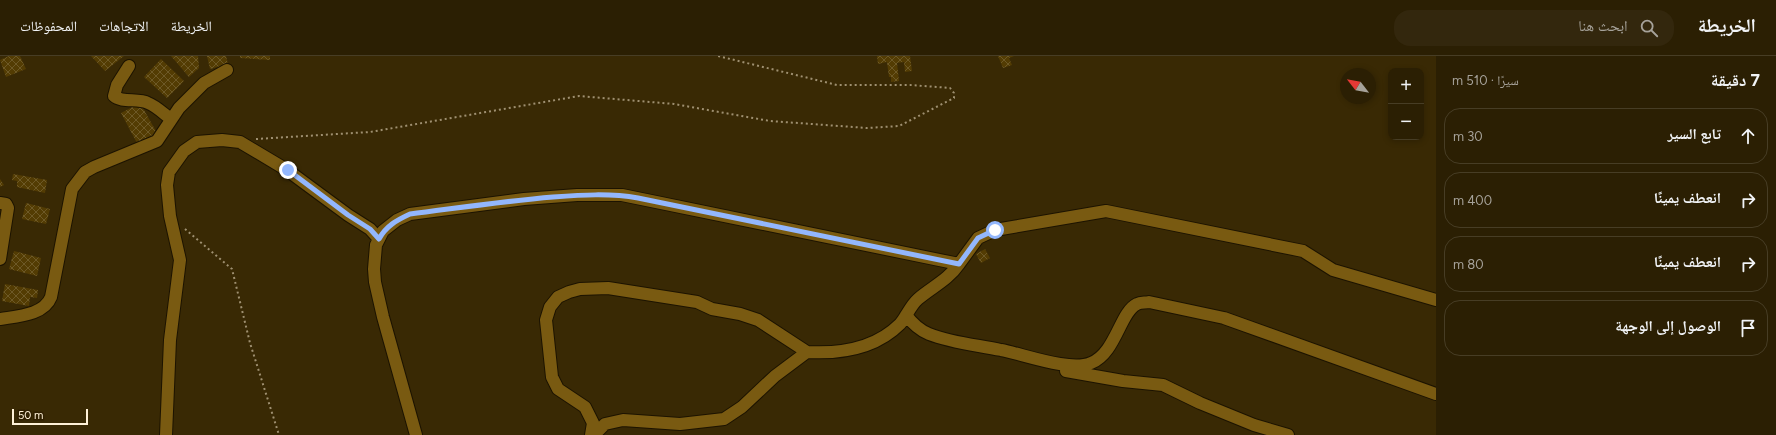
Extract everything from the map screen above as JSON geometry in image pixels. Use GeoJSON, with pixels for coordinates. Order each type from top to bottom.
{"type":"FeatureCollection","features":[{"type":"Feature","properties":{"kind":"street"},"geometry":{"type":"LineString","coordinates":[[129,66],[117,85],[114,96],[120,99],[140,100],[149,103],[171,119]]}},
{"type":"Feature","properties":{"kind":"street"},"geometry":{"type":"LineString","coordinates":[[0,319],[30,313],[45,307],[48,304],[51,297],[70,197],[78,180],[94,167],[157,141],[163,135],[171,119],[204,83],[227,70]]}},
{"type":"Feature","properties":{"kind":"street"},"geometry":{"type":"LineString","coordinates":[[166,435],[170,340],[180,260],[170,216],[167,185],[169,172],[184,151],[197,142],[222,140],[240,142],[288,170],[348,215],[370,229],[379,239]]}},
{"type":"Feature","properties":{"kind":"street"},"geometry":{"type":"LineString","coordinates":[[416,435],[375,282],[374,261],[379,239],[383,230],[397,220],[410,214],[524,199],[576,195],[622,195],[959,264]]}},
{"type":"Feature","properties":{"kind":"street"},"geometry":{"type":"LineString","coordinates":[[0,203],[6,204],[8,208],[0,259]]}},
{"type":"Feature","properties":{"kind":"street"},"geometry":{"type":"LineString","coordinates":[[592,435],[593,424],[585,407],[558,390],[552,377],[546,320],[550,307],[558,297],[580,289],[608,288],[697,302],[712,309],[740,314],[758,320],[807,352],[833,352],[858,349],[892,330],[901,323],[910,306],[954,272],[978,238],[995,230],[1106,211],[1303,251],[1333,270],[1436,300]]}},
{"type":"Feature","properties":{"kind":"street"},"geometry":{"type":"LineString","coordinates":[[906,315],[914,325],[929,334],[965,344],[1068,365],[1092,363],[1104,354],[1111,345],[1132,307],[1141,303],[1149,302],[1224,318],[1436,394]]}},
{"type":"Feature","properties":{"kind":"street"},"geometry":{"type":"LineString","coordinates":[[1000,350],[1015,361],[1123,381],[1163,385],[1200,403],[1254,425],[1288,435]]}},
{"type":"Feature","properties":{"kind":"street"},"geometry":{"type":"LineString","coordinates":[[592,435],[610,421],[643,420],[680,424],[724,419],[742,407],[775,376],[807,352]]}},
{"type":"Feature","properties":{"kind":"path"},"geometry":{"type":"LineString","coordinates":[[240,142],[261,138],[370,132],[579,96],[674,104],[770,121],[867,128],[899,126],[954,98],[954,93],[950,88],[910,84],[837,85],[718,56]]}},
{"type":"Feature","properties":{"kind":"path"},"geometry":{"type":"LineString","coordinates":[[170,216],[232,269],[250,343],[279,435]]}},
{"type":"Feature","properties":{"kind":"building"},"geometry":{"type":"Polygon","coordinates":[[[9,56],[20,56],[26,69],[6,77],[0,60],[9,56]]]}},
{"type":"Feature","properties":{"kind":"building"},"geometry":{"type":"Polygon","coordinates":[[[91,56],[124,56],[105,71],[91,56]]]}},
{"type":"Feature","properties":{"kind":"building"},"geometry":{"type":"Polygon","coordinates":[[[171,56],[198,56],[199,68],[189,77],[171,56]]]}},
{"type":"Feature","properties":{"kind":"building"},"geometry":{"type":"Polygon","coordinates":[[[207,56],[226,56],[228,64],[210,69],[207,56]]]}},
{"type":"Feature","properties":{"kind":"building"},"geometry":{"type":"Polygon","coordinates":[[[240,56],[270,56],[270,60],[240,58],[240,56]]]}},
{"type":"Feature","properties":{"kind":"building"},"geometry":{"type":"Polygon","coordinates":[[[877,56],[910,56],[912,71],[905,72],[904,62],[897,63],[899,81],[891,82],[887,62],[878,64],[877,56]]]}},
{"type":"Feature","properties":{"kind":"building"},"geometry":{"type":"Polygon","coordinates":[[[998,56],[1014,56],[1009,58],[1012,65],[1003,68],[998,56]]]}},
{"type":"Feature","properties":{"kind":"building"},"geometry":{"type":"Polygon","coordinates":[[[161,59],[184,81],[167,98],[144,77],[161,59]]]}},
{"type":"Feature","properties":{"kind":"building"},"geometry":{"type":"Polygon","coordinates":[[[140,103],[157,133],[137,143],[121,113],[140,103]]]}},
{"type":"Feature","properties":{"kind":"building"},"geometry":{"type":"Polygon","coordinates":[[[13,174],[47,180],[45,193],[17,187],[17,181],[12,180],[13,174]]]}},
{"type":"Feature","properties":{"kind":"building"},"geometry":{"type":"Polygon","coordinates":[[[0,179],[4,185],[0,187],[0,179]]]}},
{"type":"Feature","properties":{"kind":"building"},"geometry":{"type":"Polygon","coordinates":[[[26,203],[50,209],[46,224],[22,219],[26,203]]]}},
{"type":"Feature","properties":{"kind":"building"},"geometry":{"type":"Polygon","coordinates":[[[985,249],[990,258],[981,263],[976,254],[985,249]]]}},
{"type":"Feature","properties":{"kind":"building"},"geometry":{"type":"Polygon","coordinates":[[[14,251],[41,258],[37,276],[9,269],[14,251]]]}},
{"type":"Feature","properties":{"kind":"building"},"geometry":{"type":"Polygon","coordinates":[[[5,284],[38,290],[37,298],[30,297],[29,306],[2,301],[5,284]]]}},
{"type":"Feature","properties":{"kind":"route"},"geometry":{"type":"LineString","coordinates":[[288,170],[348,215],[370,229],[379,239],[383,230],[397,220],[410,214],[524,199],[576,195],[622,195],[959,264],[978,238],[995,230]]}}]}
